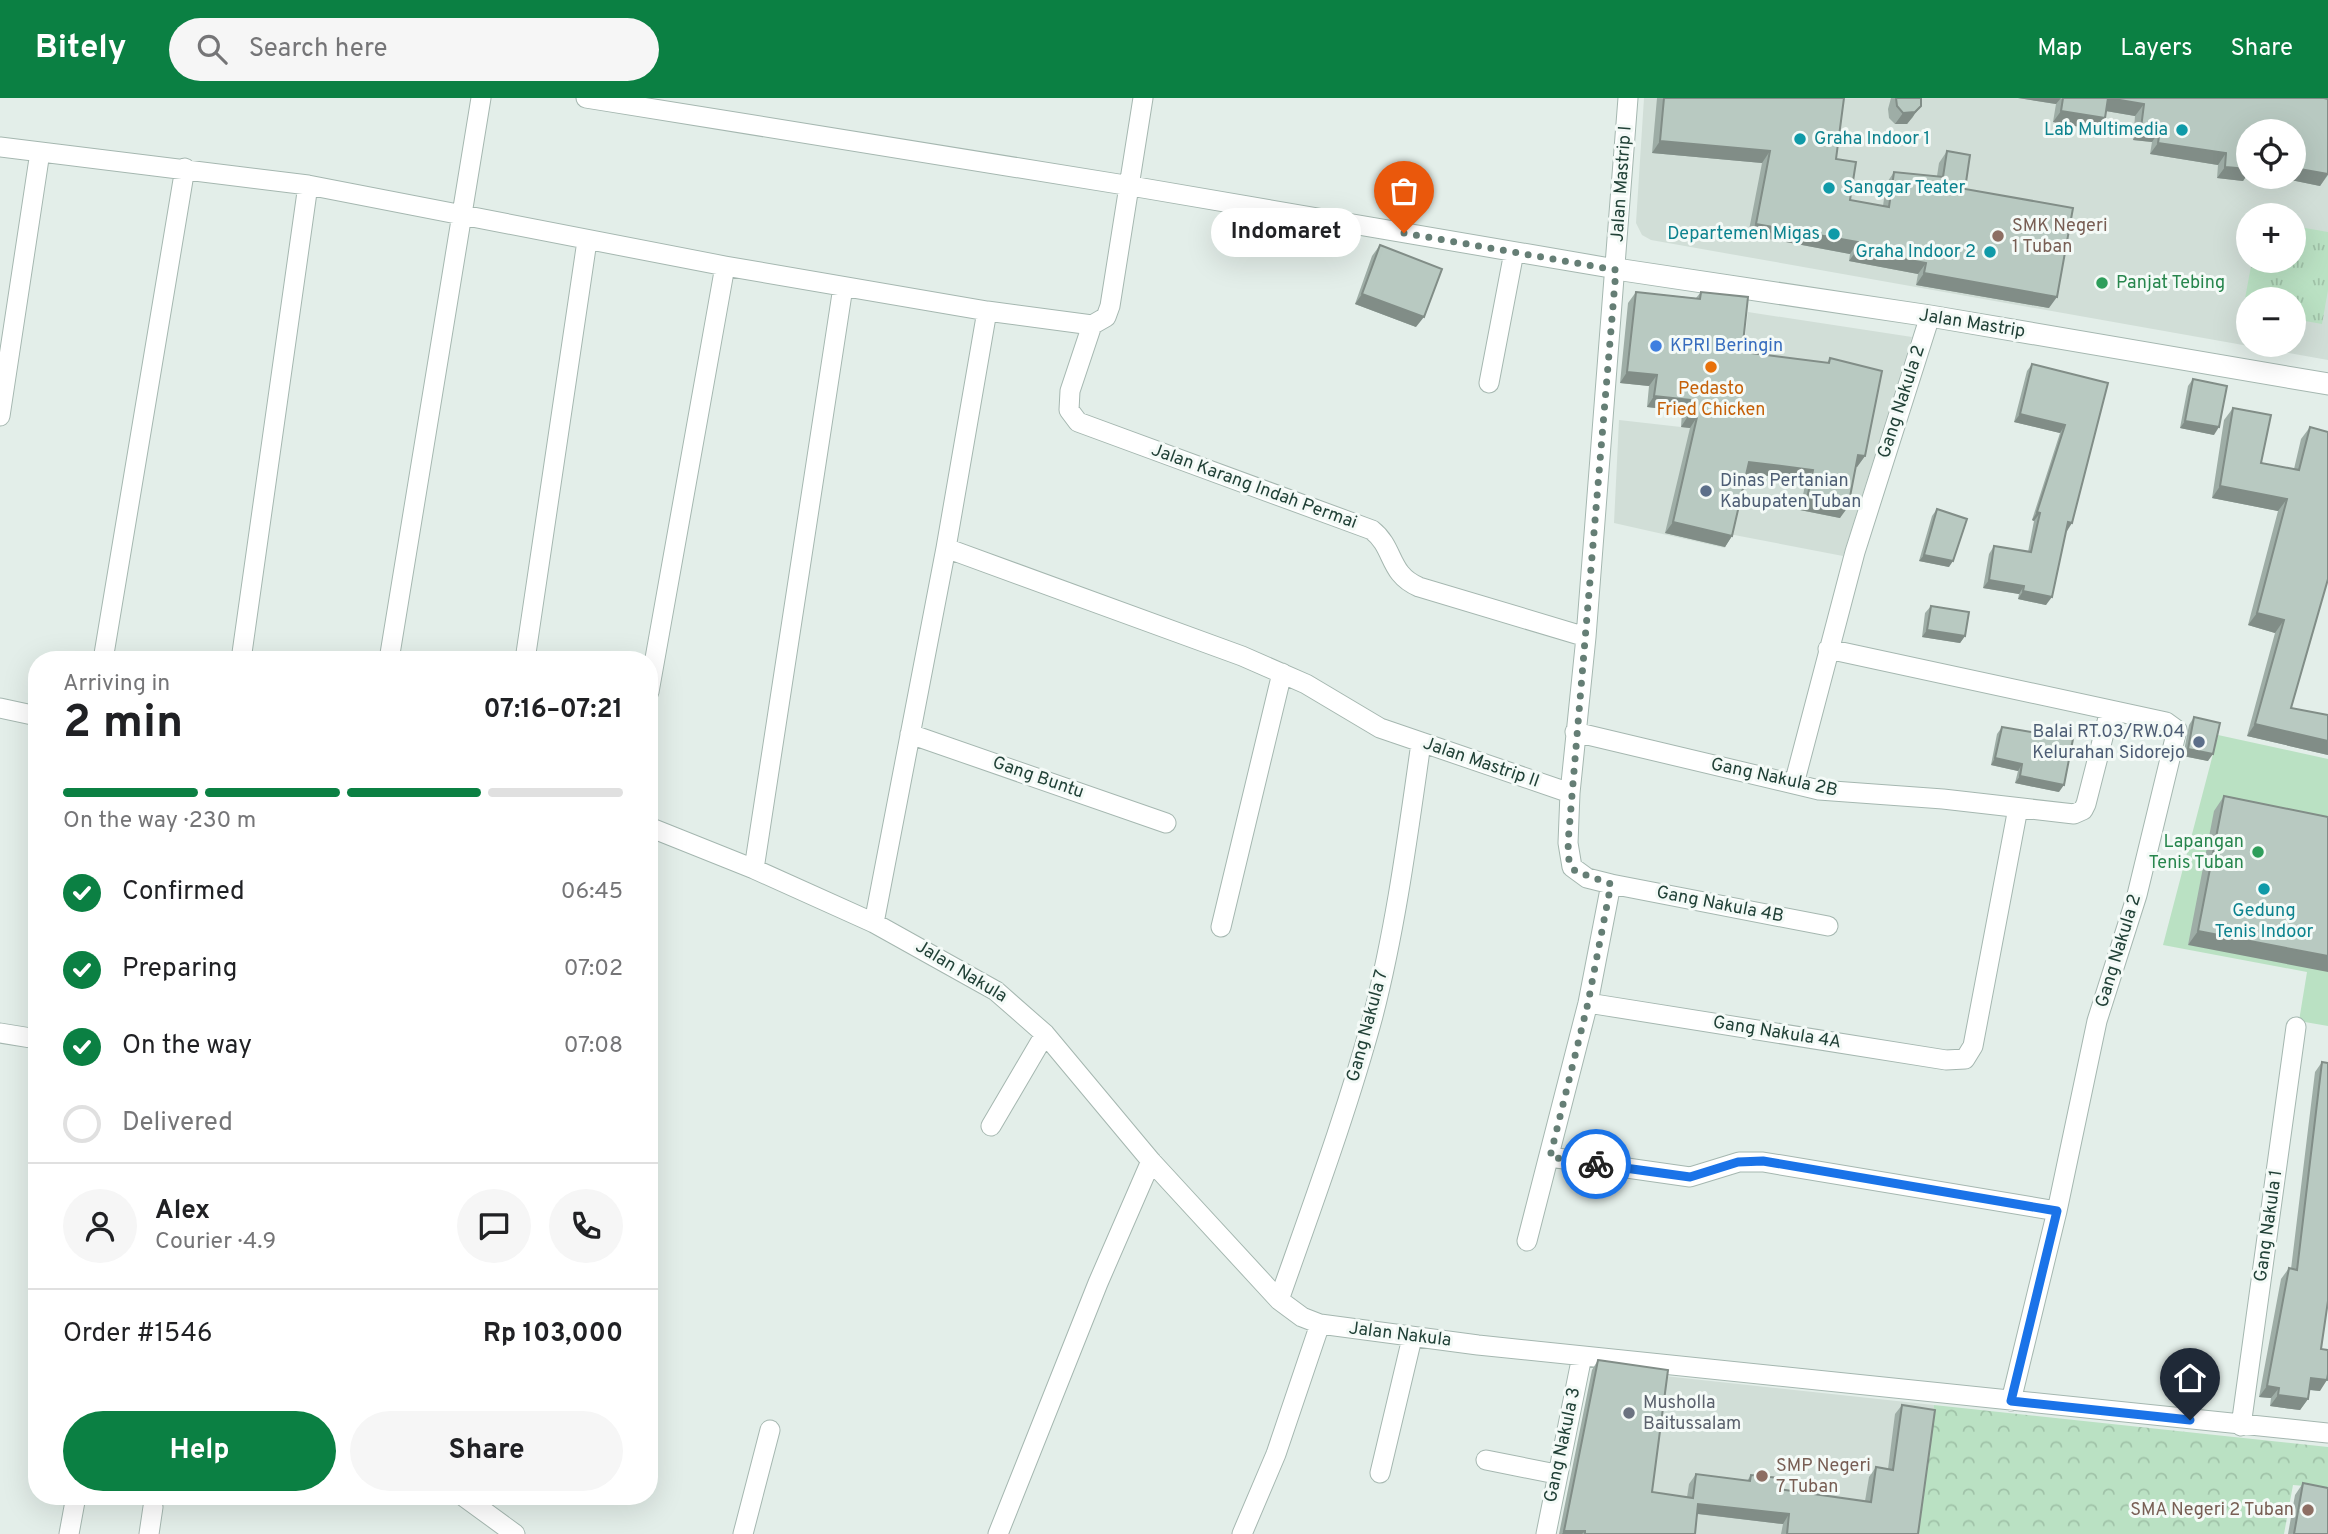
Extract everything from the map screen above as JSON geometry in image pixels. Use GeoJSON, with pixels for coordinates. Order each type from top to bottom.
{"type":"FeatureCollection","features":[{"type":"Feature","properties":{"kind":"street"},"geometry":{"type":"LineString","coordinates":[[390,651],[481,98]]}},
{"type":"Feature","properties":{"kind":"street"},"geometry":{"type":"LineString","coordinates":[[586,98],[1131,186],[1616,270],[1586,637],[1570,793]]}},
{"type":"Feature","properties":{"kind":"street","name":"Jalan Karang Indah Permai"},"geometry":{"type":"LineString","coordinates":[[1143,98],[1110,306],[1106,317],[1092,325],[1070,391],[1069,410],[1078,422],[1371,530],[1380,537],[1400,577],[1419,587],[1586,637]]}},
{"type":"Feature","properties":{"kind":"street","name":"Jalan Mastrip I"},"geometry":{"type":"LineString","coordinates":[[1616,270],[1628,98]]}},
{"type":"Feature","properties":{"kind":"street"},"geometry":{"type":"LineString","coordinates":[[0,147],[308,185],[461,217],[725,266],[987,311],[1092,325]]}},
{"type":"Feature","properties":{"kind":"street"},"geometry":{"type":"LineString","coordinates":[[0,416],[40,152]]}},
{"type":"Feature","properties":{"kind":"street"},"geometry":{"type":"LineString","coordinates":[[104,651],[185,168]]}},
{"type":"Feature","properties":{"kind":"street"},"geometry":{"type":"LineString","coordinates":[[242,651],[308,185]]}},
{"type":"Feature","properties":{"kind":"street"},"geometry":{"type":"LineString","coordinates":[[526,651],[587,241]]}},
{"type":"Feature","properties":{"kind":"street"},"geometry":{"type":"LineString","coordinates":[[1489,383],[1514,252]]}},
{"type":"Feature","properties":{"kind":"street"},"geometry":{"type":"LineString","coordinates":[[656,651],[725,266]]}},
{"type":"Feature","properties":{"kind":"street","name":"Jalan Mastrip"},"geometry":{"type":"LineString","coordinates":[[1616,270],[1930,316],[2328,384]]}},
{"type":"Feature","properties":{"kind":"street"},"geometry":{"type":"LineString","coordinates":[[754,869],[843,287]]}},
{"type":"Feature","properties":{"kind":"street"},"geometry":{"type":"LineString","coordinates":[[874,923],[946,548],[987,311]]}},
{"type":"Feature","properties":{"kind":"street","name":"Gang Nakula 2"},"geometry":{"type":"LineString","coordinates":[[1794,784],[1859,540],[1930,316]]}},
{"type":"Feature","properties":{"kind":"street","name":"Jalan Mastrip II"},"geometry":{"type":"LineString","coordinates":[[946,548],[1242,656],[1307,684],[1361,719],[1421,743],[1570,793]]}},
{"type":"Feature","properties":{"kind":"street","name":"Gang Nakula 2"},"geometry":{"type":"LineString","coordinates":[[1828,649],[2172,724],[2177,735],[2137,895],[2097,1021],[2057,1211],[2011,1401]]}},
{"type":"Feature","properties":{"kind":"street"},"geometry":{"type":"LineString","coordinates":[[1220,927],[1282,673]]}},
{"type":"Feature","properties":{"kind":"street"},"geometry":{"type":"LineString","coordinates":[[0,709],[28,714]]}},
{"type":"Feature","properties":{"kind":"street","name":"Gang Nakula 2B"},"geometry":{"type":"LineString","coordinates":[[1575,733],[1838,793],[1943,799],[2066,814],[2083,810],[2110,710]]}},
{"type":"Feature","properties":{"kind":"street","name":"Gang Buntu"},"geometry":{"type":"LineString","coordinates":[[910,734],[1166,823]]}},
{"type":"Feature","properties":{"kind":"street","name":"Gang Nakula 7"},"geometry":{"type":"LineString","coordinates":[[1279,1300],[1320,1186],[1373,1016],[1397,902],[1421,743]]}},
{"type":"Feature","properties":{"kind":"street","name":"Gang Nakula 4B"},"geometry":{"type":"LineString","coordinates":[[1570,793],[1568,843],[1572,867],[1587,878],[1828,926]]}},
{"type":"Feature","properties":{"kind":"street","name":"Gang Nakula 4A"},"geometry":{"type":"LineString","coordinates":[[1588,1003],[1946,1060],[1965,1059],[1973,1046],[2018,808]]}},
{"type":"Feature","properties":{"kind":"street","name":"Jalan Nakula"},"geometry":{"type":"LineString","coordinates":[[658,831],[754,869],[874,923],[996,990],[1045,1034],[1151,1161],[1279,1300],[1302,1317],[1320,1324],[1412,1338],[2328,1433]]}},
{"type":"Feature","properties":{"kind":"street"},"geometry":{"type":"LineString","coordinates":[[1527,1241],[1588,1003],[1611,884]]}},
{"type":"Feature","properties":{"kind":"street","name":"Gang Nakula 1"},"geometry":{"type":"LineString","coordinates":[[2241,1426],[2296,1027]]}},
{"type":"Feature","properties":{"kind":"street"},"geometry":{"type":"LineString","coordinates":[[0,1032],[28,1037]]}},
{"type":"Feature","properties":{"kind":"street"},"geometry":{"type":"LineString","coordinates":[[992,1126],[1045,1034]]}},
{"type":"Feature","properties":{"kind":"street"},"geometry":{"type":"LineString","coordinates":[[1550,1157],[1690,1177],[1738,1162],[1763,1161],[2057,1211]]}},
{"type":"Feature","properties":{"kind":"street"},"geometry":{"type":"LineString","coordinates":[[998,1534],[1098,1283],[1151,1161]]}},
{"type":"Feature","properties":{"kind":"street"},"geometry":{"type":"LineString","coordinates":[[1242,1534],[1276,1454],[1320,1324]]}},
{"type":"Feature","properties":{"kind":"street"},"geometry":{"type":"LineString","coordinates":[[1381,1473],[1412,1338]]}},
{"type":"Feature","properties":{"kind":"street","name":"Gang Nakula 3"},"geometry":{"type":"LineString","coordinates":[[1546,1534],[1582,1356]]}},
{"type":"Feature","properties":{"kind":"street"},"geometry":{"type":"LineString","coordinates":[[2328,1428],[2328,1433]]}},
{"type":"Feature","properties":{"kind":"street"},"geometry":{"type":"LineString","coordinates":[[743,1534],[770,1430]]}},
{"type":"Feature","properties":{"kind":"street"},"geometry":{"type":"LineString","coordinates":[[1486,1460],[1556,1474]]}},
{"type":"Feature","properties":{"kind":"street"},"geometry":{"type":"LineString","coordinates":[[69,1534],[74,1505]]}},
{"type":"Feature","properties":{"kind":"street"},"geometry":{"type":"LineString","coordinates":[[476,1505],[517,1534]]}},
{"type":"Feature","properties":{"kind":"street"},"geometry":{"type":"LineString","coordinates":[[149,1534],[153,1507]]}},
{"type":"Feature","properties":{"kind":"shaded area","name":"SMK Negeri 1 Tuban"},"geometry":{"type":"Polygon","coordinates":[[[1644,98],[2328,98],[2328,360],[2306,356],[2306,287],[2236,287],[2236,344],[1651,240],[1642,235],[1636,223],[1644,98]]]}},
{"type":"Feature","properties":{"kind":"shaded area"},"geometry":{"type":"Polygon","coordinates":[[[1748,312],[1912,337],[1843,556],[1729,534],[1725,548],[1614,523],[1619,420],[1734,433],[1748,312]]]}},
{"type":"Feature","properties":{"kind":"shaded area","name":"SMP Negeri 7 Tuban"},"geometry":{"type":"Polygon","coordinates":[[[1600,1369],[1934,1405],[1915,1534],[1599,1534],[1600,1369]]]}},
{"type":"Feature","properties":{"kind":"green space"},"geometry":{"type":"Polygon","coordinates":[[[2306,228],[2328,232],[2328,290],[2322,324],[2306,321],[2306,287],[2247,287],[2250,273],[2306,273],[2306,228]]]}},
{"type":"Feature","properties":{"kind":"green space","name":"Lapangan Tenis Tuban"},"geometry":{"type":"Polygon","coordinates":[[[2218,735],[2328,759],[2328,1026],[2299,1021],[2307,972],[2163,945],[2218,735]]]}},
{"type":"Feature","properties":{"kind":"green space"},"geometry":{"type":"Polygon","coordinates":[[[1934,1405],[2328,1447],[2328,1488],[2293,1485],[2284,1534],[1915,1534],[1934,1405]]]}},
{"type":"Feature","properties":{"kind":"building"},"geometry":{"type":"Polygon","coordinates":[[[1664,98],[1844,98],[1836,159],[1856,162],[1850,200],[1889,207],[1894,172],[1943,177],[1947,151],[1970,155],[1965,189],[2073,208],[2057,297],[1924,273],[1926,263],[1857,250],[1858,242],[1756,224],[1770,151],[1660,141],[1664,98]]]}},
{"type":"Feature","properties":{"kind":"building"},"geometry":{"type":"Polygon","coordinates":[[[1896,98],[1921,98],[1921,106],[1915,112],[1903,113],[1897,106],[1896,98]]]}},
{"type":"Feature","properties":{"kind":"building"},"geometry":{"type":"Polygon","coordinates":[[[2063,98],[2108,98],[2105,118],[2061,111],[2063,98]]]}},
{"type":"Feature","properties":{"kind":"building"},"geometry":{"type":"Polygon","coordinates":[[[2108,98],[2328,99],[2328,174],[2306,170],[2306,119],[2236,119],[2236,168],[2225,167],[2226,153],[2158,143],[2160,130],[2141,128],[2144,104],[2108,98]]]}},
{"type":"Feature","properties":{"kind":"building"},"geometry":{"type":"Polygon","coordinates":[[[1380,245],[1442,269],[1424,317],[1362,294],[1380,245]]]}},
{"type":"Feature","properties":{"kind":"building"},"geometry":{"type":"Polygon","coordinates":[[[1636,292],[1700,299],[1701,292],[1748,297],[1742,352],[1829,363],[1830,358],[1882,371],[1865,456],[1858,455],[1848,507],[1807,499],[1813,470],[1749,462],[1732,536],[1673,522],[1697,417],[1688,416],[1690,400],[1654,396],[1657,375],[1627,372],[1636,292]]]}},
{"type":"Feature","properties":{"kind":"building"},"geometry":{"type":"Polygon","coordinates":[[[2032,364],[2108,383],[2072,523],[2068,522],[2052,597],[2023,591],[2024,586],[1989,580],[1994,546],[2031,552],[2040,513],[2037,512],[2065,425],[2020,414],[2032,364]]]}},
{"type":"Feature","properties":{"kind":"building"},"geometry":{"type":"Polygon","coordinates":[[[2193,379],[2227,386],[2219,427],[2185,421],[2193,379]]]}},
{"type":"Feature","properties":{"kind":"building"},"geometry":{"type":"Polygon","coordinates":[[[2233,408],[2271,415],[2261,463],[2299,470],[2310,427],[2328,432],[2328,579],[2291,708],[2328,715],[2328,741],[2255,724],[2284,620],[2257,613],[2287,499],[2220,486],[2233,408]]]}},
{"type":"Feature","properties":{"kind":"building"},"geometry":{"type":"Polygon","coordinates":[[[1937,509],[1967,519],[1953,561],[1924,555],[1937,509]]]}},
{"type":"Feature","properties":{"kind":"building"},"geometry":{"type":"Polygon","coordinates":[[[1931,606],[1969,612],[1965,636],[1927,630],[1931,606]]]}},
{"type":"Feature","properties":{"kind":"building"},"geometry":{"type":"Polygon","coordinates":[[[2194,717],[2220,723],[2213,754],[2188,749],[2194,717]]]}},
{"type":"Feature","properties":{"kind":"building"},"geometry":{"type":"Polygon","coordinates":[[[2002,727],[2073,739],[2064,785],[2020,776],[2022,764],[1995,758],[2002,727]]]}},
{"type":"Feature","properties":{"kind":"building","name":"Gedung Tenis Indoor"},"geometry":{"type":"Polygon","coordinates":[[[2224,796],[2328,817],[2328,956],[2198,931],[2224,796]]]}},
{"type":"Feature","properties":{"kind":"building"},"geometry":{"type":"Polygon","coordinates":[[[2322,1062],[2328,1063],[2328,1301],[2321,1349],[2328,1350],[2328,1374],[2327,1380],[2311,1378],[2308,1399],[2278,1395],[2279,1388],[2267,1386],[2289,1268],[2297,1270],[2322,1062]]]}},
{"type":"Feature","properties":{"kind":"building"},"geometry":{"type":"Polygon","coordinates":[[[1598,1360],[1668,1370],[1652,1492],[1693,1498],[1696,1474],[1750,1481],[1751,1475],[1779,1478],[1778,1489],[1871,1502],[1876,1467],[1893,1470],[1902,1405],[1935,1410],[1918,1534],[1787,1534],[1789,1514],[1698,1504],[1695,1534],[1585,1534],[1585,1531],[1564,1531],[1598,1360]]]}},
{"type":"Feature","properties":{"kind":"building"},"geometry":{"type":"Polygon","coordinates":[[[2303,1483],[2328,1488],[2328,1534],[2294,1534],[2303,1483]]]}},
{"type":"Feature","properties":{"kind":"way so far"},"geometry":{"type":"LineString","coordinates":[[1404,233],[1616,270],[1586,637],[1575,733],[1568,843],[1569,861],[1575,871],[1587,878],[1611,884],[1588,1003],[1550,1157],[1596,1164]]}},
{"type":"Feature","properties":{"kind":"place","name":"Lab Multimedia"},"geometry":{"type":"Point","coordinates":[2182,130]}},
{"type":"Feature","properties":{"kind":"place","name":"Graha Indoor 1"},"geometry":{"type":"Point","coordinates":[1800,139]}},
{"type":"Feature","properties":{"kind":"place","name":"Sanggar Teater"},"geometry":{"type":"Point","coordinates":[1829,188]}},
{"type":"Feature","properties":{"kind":"place","name":"Indomaret"},"geometry":{"type":"Point","coordinates":[1404,233]}},
{"type":"Feature","properties":{"kind":"place","name":"Departemen Migas"},"geometry":{"type":"Point","coordinates":[1834,234]}},
{"type":"Feature","properties":{"kind":"place","name":"SMK Negeri 1 Tuban"},"geometry":{"type":"Point","coordinates":[1998,236]}},
{"type":"Feature","properties":{"kind":"place","name":"Graha Indoor 2"},"geometry":{"type":"Point","coordinates":[1990,252]}},
{"type":"Feature","properties":{"kind":"place","name":"Panjat Tebing"},"geometry":{"type":"Point","coordinates":[2102,283]}},
{"type":"Feature","properties":{"kind":"place","name":"KPRI Beringin"},"geometry":{"type":"Point","coordinates":[1656,346]}},
{"type":"Feature","properties":{"kind":"place","name":"Pedasto Fried Chicken"},"geometry":{"type":"Point","coordinates":[1711,367]}},
{"type":"Feature","properties":{"kind":"place","name":"Dinas Pertanian Kabupaten Tuban"},"geometry":{"type":"Point","coordinates":[1706,491]}},
{"type":"Feature","properties":{"kind":"place","name":"Balai RT.03/RW.04 Kelurahan Sidorejo"},"geometry":{"type":"Point","coordinates":[2199,742]}},
{"type":"Feature","properties":{"kind":"place","name":"Lapangan Tenis Tuban"},"geometry":{"type":"Point","coordinates":[2258,852]}},
{"type":"Feature","properties":{"kind":"place","name":"Gedung Tenis Indoor"},"geometry":{"type":"Point","coordinates":[2264,889]}},
{"type":"Feature","properties":{"kind":"place","name":"Musholla Baitussalam"},"geometry":{"type":"Point","coordinates":[1629,1413]}},
{"type":"Feature","properties":{"kind":"place","name":"SMP Negeri 7 Tuban"},"geometry":{"type":"Point","coordinates":[1762,1476]}},
{"type":"Feature","properties":{"kind":"place","name":"SMA Negeri 2 Tuban"},"geometry":{"type":"Point","coordinates":[2308,1510]}},
{"type":"Feature","properties":{"kind":"route"},"geometry":{"type":"LineString","coordinates":[[1596,1164],[1698,1177],[1738,1162],[1763,1161],[2057,1211],[2011,1401],[2190,1420]]}}]}
